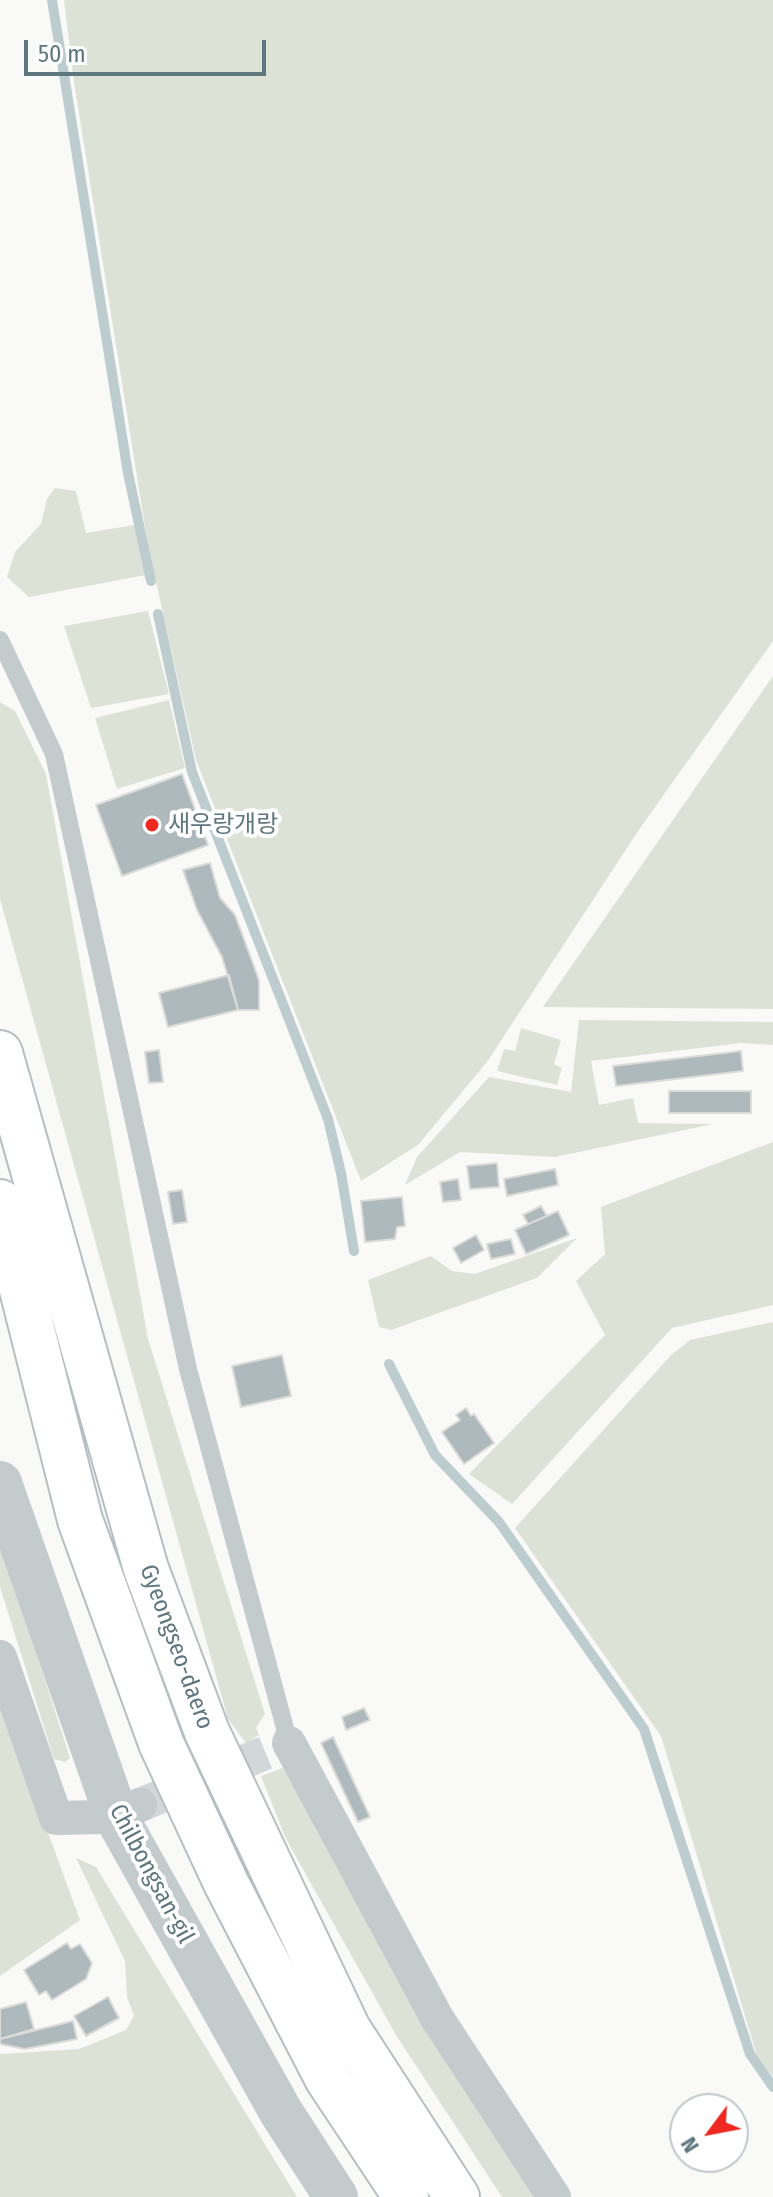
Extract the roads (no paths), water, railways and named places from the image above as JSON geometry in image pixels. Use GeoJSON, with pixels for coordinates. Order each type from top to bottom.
{"type":"FeatureCollection","features":[{"type":"Feature","properties":{"kind":"main road","name":"Gyeongseo-daero"},"geometry":{"type":"LineString","coordinates":[[0,1053],[146,1569],[207,1732],[348,2029],[457,2197]]}},
{"type":"Feature","properties":{"kind":"main road","name":"Gyeongseo-daero"},"geometry":{"type":"LineString","coordinates":[[0,1202],[80,1520],[161,1743],[226,1883],[327,2078],[406,2197]]}},
{"type":"Feature","properties":{"kind":"street","name":"Chilbongsan-gil"},"geometry":{"type":"LineString","coordinates":[[0,1483],[128,1809],[281,2112],[336,2197]]}},
{"type":"Feature","properties":{"kind":"street"},"geometry":{"type":"LineString","coordinates":[[0,1657],[56,1818],[103,1817],[128,1809]]}},
{"type":"Feature","properties":{"kind":"street"},"geometry":{"type":"LineString","coordinates":[[289,1743],[437,2018],[554,2197]]}},
{"type":"Feature","properties":{"kind":"lane"},"geometry":{"type":"LineString","coordinates":[[0,640],[54,754],[188,1369],[289,1743]]}},
{"type":"Feature","properties":{"kind":"waterway"},"geometry":{"type":"LineString","coordinates":[[52,0],[128,473],[151,581]]}},
{"type":"Feature","properties":{"kind":"waterway"},"geometry":{"type":"LineString","coordinates":[[158,614],[192,772],[328,1119],[354,1251]]}},
{"type":"Feature","properties":{"kind":"waterway"},"geometry":{"type":"LineString","coordinates":[[389,1364],[435,1455],[499,1522],[644,1729],[750,2054],[773,2087]]}},
{"type":"Feature","properties":{"kind":"tunnel"},"geometry":{"type":"LineString","coordinates":[[140,1805],[289,1743]]}},
{"type":"Feature","properties":{"kind":"place","name":"새우랑개랑"},"geometry":{"type":"Point","coordinates":[152,825]}}]}
